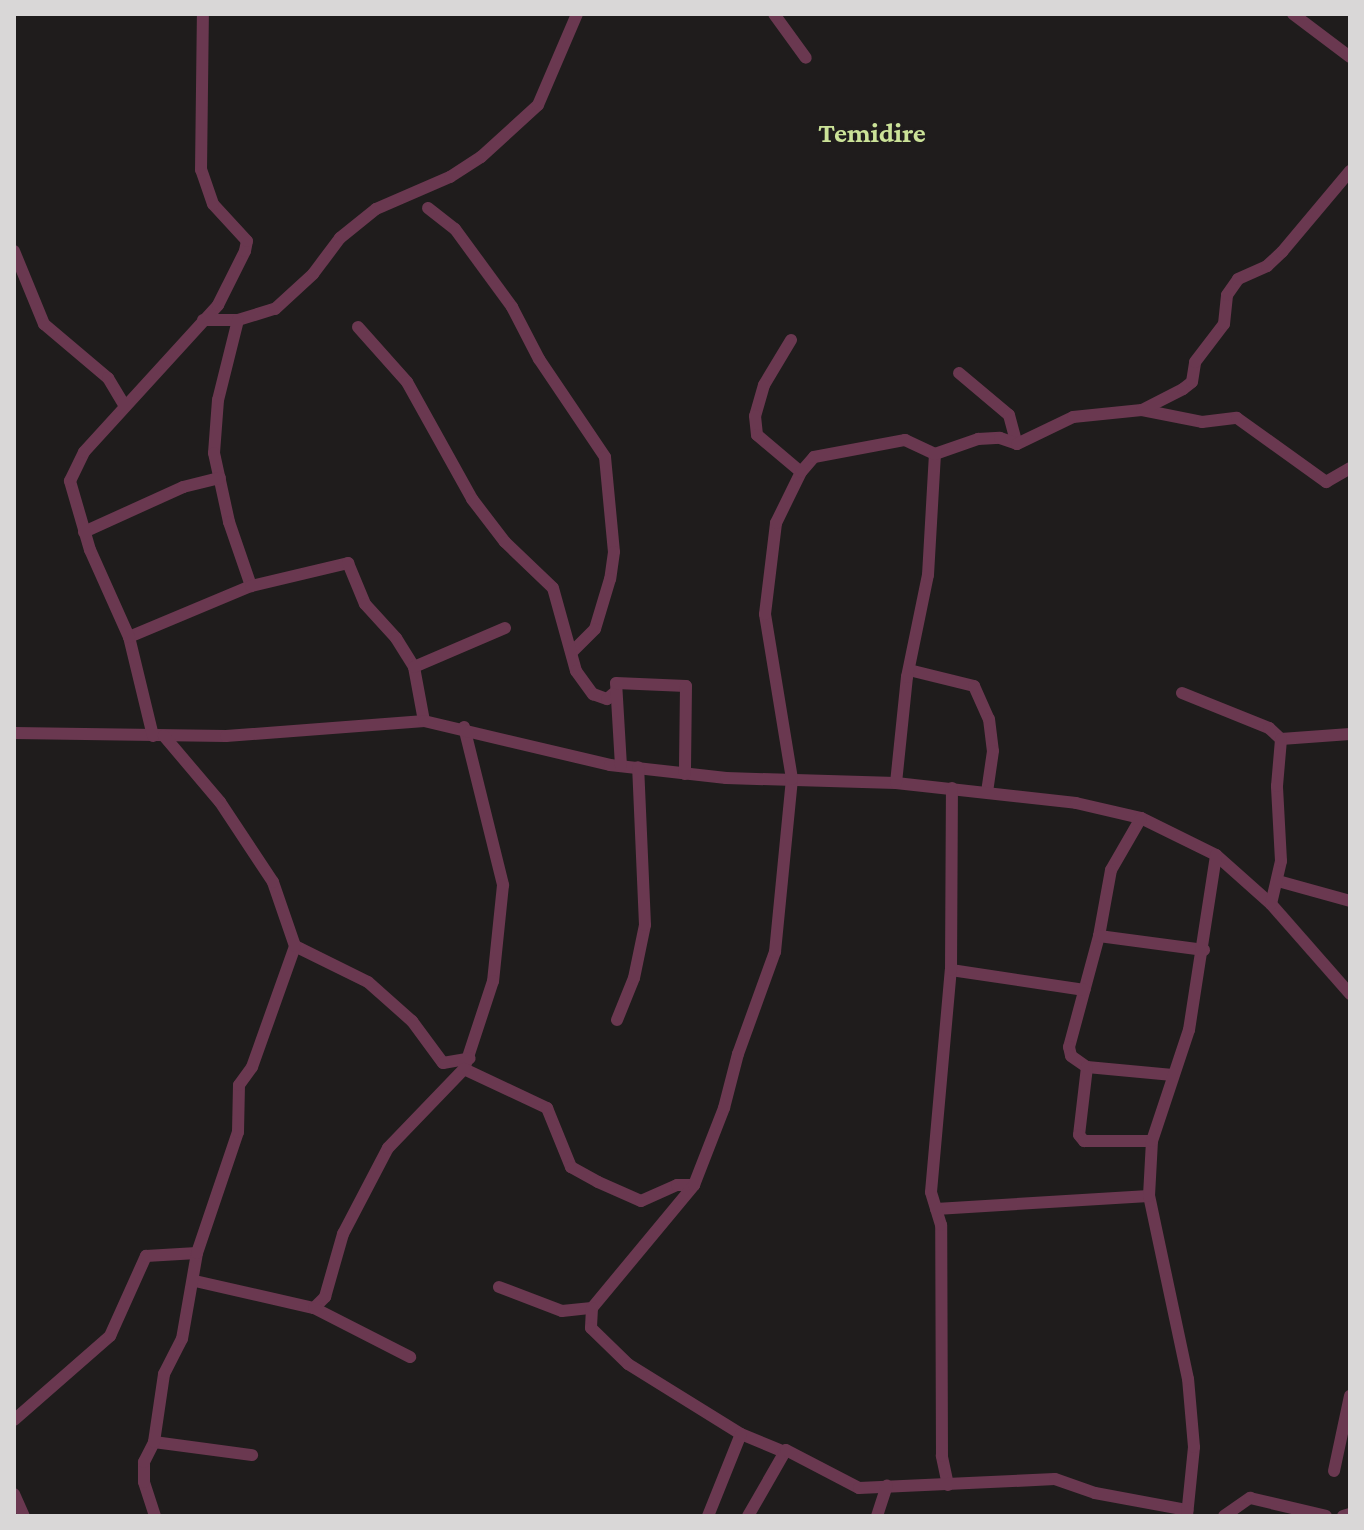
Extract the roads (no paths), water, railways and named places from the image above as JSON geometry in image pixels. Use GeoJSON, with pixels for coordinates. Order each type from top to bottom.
{"type":"FeatureCollection","features":[{"type":"Feature","properties":{"kind":"street"},"geometry":{"type":"LineString","coordinates":[[154,1516],[144,1482],[144,1462],[154,1442],[164,1374],[182,1339],[183,1314],[195,1281],[197,1253],[238,1132],[239,1085],[252,1067],[295,946],[273,882],[220,802],[158,736],[129,637],[84,532],[70,481],[84,452],[218,305],[247,241],[213,204],[203,180],[203,14]]}},
{"type":"Feature","properties":{"kind":"street"},"geometry":{"type":"LineString","coordinates":[[203,320],[238,320],[264,314],[288,299],[340,238],[376,209],[450,177],[481,157],[538,105],[577,14]]}},
{"type":"Feature","properties":{"kind":"street"},"geometry":{"type":"LineString","coordinates":[[774,14],[806,58]]}},
{"type":"Feature","properties":{"kind":"street"},"geometry":{"type":"LineString","coordinates":[[1293,14],[1350,57]]}},
{"type":"Feature","properties":{"kind":"street"},"geometry":{"type":"LineString","coordinates":[[1142,410],[1192,382],[1195,362],[1224,324],[1227,295],[1238,279],[1267,266],[1282,252],[1350,171]]}},
{"type":"Feature","properties":{"kind":"street"},"geometry":{"type":"LineString","coordinates":[[428,208],[455,229],[512,307],[539,359],[605,457],[614,552],[610,579],[595,629],[572,652]]}},
{"type":"Feature","properties":{"kind":"street"},"geometry":{"type":"LineString","coordinates":[[14,251],[44,324],[108,378],[124,405]]}},
{"type":"Feature","properties":{"kind":"street"},"geometry":{"type":"LineString","coordinates":[[238,320],[218,400],[214,453],[251,586]]}},
{"type":"Feature","properties":{"kind":"street"},"geometry":{"type":"LineString","coordinates":[[358,327],[407,382],[472,499],[505,542],[553,588],[576,671],[593,694],[607,699],[613,694]]}},
{"type":"Feature","properties":{"kind":"street"},"geometry":{"type":"LineString","coordinates":[[791,340],[764,385],[755,416],[757,435],[801,472]]}},
{"type":"Feature","properties":{"kind":"street"},"geometry":{"type":"LineString","coordinates":[[959,373],[1009,415],[1017,444]]}},
{"type":"Feature","properties":{"kind":"street"},"geometry":{"type":"LineString","coordinates":[[1216,855],[1204,950],[1189,1030],[1152,1141],[1149,1196],[1188,1379],[1194,1447],[1187,1513],[1095,1493],[1055,1479],[859,1488],[741,1434],[617,1356],[591,1328],[592,1308],[694,1185],[773,964],[792,779],[765,614],[776,523],[801,472],[814,457],[905,440],[935,454],[978,439],[1000,438],[1017,444],[1073,417],[1142,410],[1202,422],[1237,418],[1326,482],[1350,468]]}},
{"type":"Feature","properties":{"kind":"street"},"geometry":{"type":"LineString","coordinates":[[896,783],[909,670],[928,575],[935,454]]}},
{"type":"Feature","properties":{"kind":"street"},"geometry":{"type":"LineString","coordinates":[[84,532],[183,487],[220,478]]}},
{"type":"Feature","properties":{"kind":"street"},"geometry":{"type":"LineString","coordinates":[[129,637],[251,586],[348,563],[365,604],[396,638],[414,667],[424,721]]}},
{"type":"Feature","properties":{"kind":"street"},"geometry":{"type":"LineString","coordinates":[[414,667],[505,628]]}},
{"type":"Feature","properties":{"kind":"street"},"geometry":{"type":"LineString","coordinates":[[909,670],[974,686],[989,719],[993,751],[987,792]]}},
{"type":"Feature","properties":{"kind":"street"},"geometry":{"type":"LineString","coordinates":[[621,766],[613,694],[616,683],[634,681],[686,686],[685,774]]}},
{"type":"Feature","properties":{"kind":"street"},"geometry":{"type":"LineString","coordinates":[[1182,693],[1269,728],[1281,739],[1350,734]]}},
{"type":"Feature","properties":{"kind":"street"},"geometry":{"type":"LineString","coordinates":[[14,733],[158,736],[424,721],[464,727],[621,766],[685,774],[896,783],[1076,803],[1141,818],[1216,855],[1271,904],[1350,994]]}},
{"type":"Feature","properties":{"kind":"street"},"geometry":{"type":"LineString","coordinates":[[314,1308],[325,1297],[343,1234],[388,1148],[467,1064],[493,981],[503,885],[464,727]]}},
{"type":"Feature","properties":{"kind":"street"},"geometry":{"type":"LineString","coordinates":[[1271,904],[1278,881],[1281,739]]}},
{"type":"Feature","properties":{"kind":"street"},"geometry":{"type":"LineString","coordinates":[[617,1020],[634,978],[645,925],[638,767]]}},
{"type":"Feature","properties":{"kind":"street"},"geometry":{"type":"LineString","coordinates":[[948,1485],[942,1456],[944,1339],[932,1152],[951,970],[952,788]]}},
{"type":"Feature","properties":{"kind":"street"},"geometry":{"type":"LineString","coordinates":[[1141,818],[1111,870],[1099,936],[1069,1047],[1071,1056],[1087,1067],[1173,1075]]}},
{"type":"Feature","properties":{"kind":"street"},"geometry":{"type":"LineString","coordinates":[[1278,881],[1350,901]]}},
{"type":"Feature","properties":{"kind":"street"},"geometry":{"type":"LineString","coordinates":[[1099,936],[1204,950]]}},
{"type":"Feature","properties":{"kind":"street"},"geometry":{"type":"LineString","coordinates":[[295,946],[368,982],[412,1021],[443,1063],[467,1064],[547,1108],[571,1167],[641,1201],[677,1185],[694,1185]]}},
{"type":"Feature","properties":{"kind":"street"},"geometry":{"type":"LineString","coordinates":[[951,970],[1085,990]]}},
{"type":"Feature","properties":{"kind":"street"},"geometry":{"type":"LineString","coordinates":[[1087,1067],[1079,1135],[1084,1141],[1152,1141]]}},
{"type":"Feature","properties":{"kind":"street"},"geometry":{"type":"LineString","coordinates":[[936,1209],[1149,1196]]}},
{"type":"Feature","properties":{"kind":"street"},"geometry":{"type":"LineString","coordinates":[[14,1420],[110,1336],[146,1256],[197,1253]]}},
{"type":"Feature","properties":{"kind":"street"},"geometry":{"type":"LineString","coordinates":[[195,1281],[314,1308],[410,1357]]}},
{"type":"Feature","properties":{"kind":"street"},"geometry":{"type":"LineString","coordinates":[[499,1287],[562,1311],[592,1308]]}},
{"type":"Feature","properties":{"kind":"street"},"geometry":{"type":"LineString","coordinates":[[1334,1471],[1350,1396]]}},
{"type":"Feature","properties":{"kind":"street"},"geometry":{"type":"LineString","coordinates":[[708,1516],[741,1434]]}},
{"type":"Feature","properties":{"kind":"street"},"geometry":{"type":"LineString","coordinates":[[154,1442],[252,1455]]}},
{"type":"Feature","properties":{"kind":"street"},"geometry":{"type":"LineString","coordinates":[[748,1516],[776,1471],[782,1451]]}},
{"type":"Feature","properties":{"kind":"street"},"geometry":{"type":"LineString","coordinates":[[877,1516],[887,1486]]}},
{"type":"Feature","properties":{"kind":"street"},"geometry":{"type":"LineString","coordinates":[[14,1494],[24,1516]]}},
{"type":"Feature","properties":{"kind":"street"},"geometry":{"type":"LineString","coordinates":[[1224,1516],[1238,1502],[1250,1498],[1326,1516]]}},
{"type":"Feature","properties":{"kind":"street"},"geometry":{"type":"LineString","coordinates":[[1343,1516],[1350,1514]]}},
{"type":"Feature","properties":{"kind":"district","name":"Temidire"},"geometry":{"type":"Point","coordinates":[872,133]}}]}
